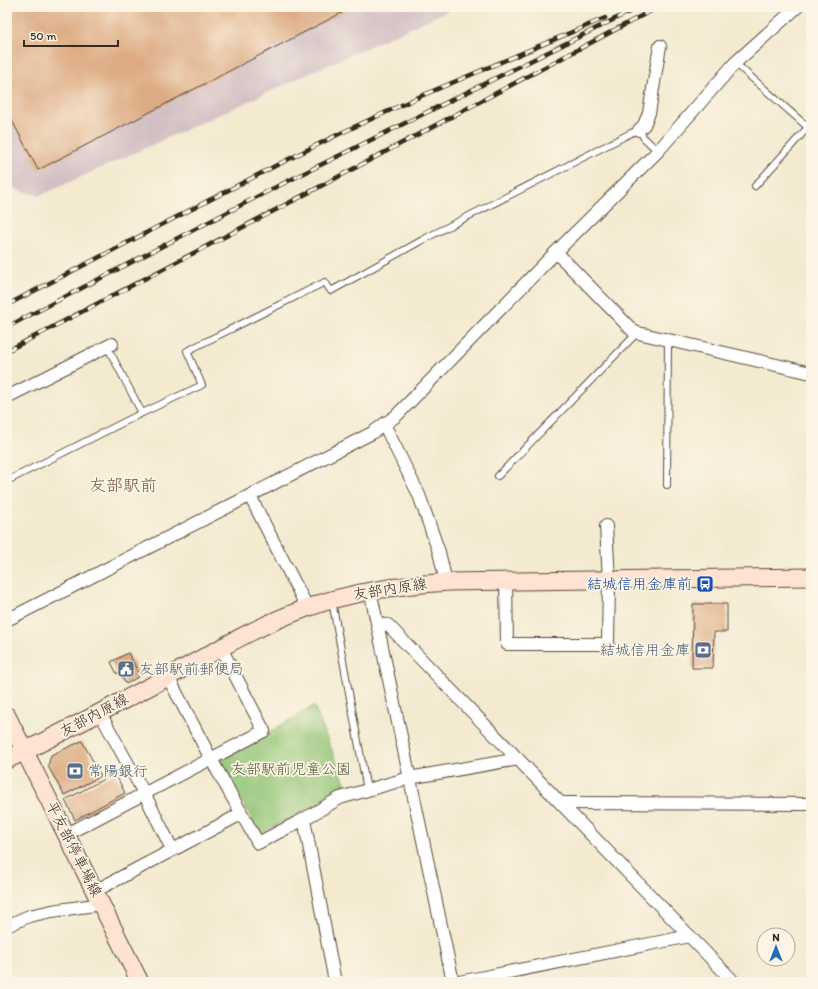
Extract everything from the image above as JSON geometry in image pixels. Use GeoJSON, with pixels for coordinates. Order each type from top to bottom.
{"type":"FeatureCollection","features":[{"type":"Feature","properties":{"kind":"main road","name":"友部内原線"},"geometry":{"type":"LineString","coordinates":[[7,760],[100,713],[272,622],[307,607],[370,590],[446,582],[811,577]]}},
{"type":"Feature","properties":{"kind":"main road","name":"平友部停車場線"},"geometry":{"type":"LineString","coordinates":[[7,716],[140,982]]}},
{"type":"Feature","properties":{"kind":"street"},"geometry":{"type":"LineString","coordinates":[[7,620],[372,433],[396,416],[556,252],[658,151],[734,63],[797,7]]}},
{"type":"Feature","properties":{"kind":"street"},"geometry":{"type":"LineString","coordinates":[[639,130],[644,125],[649,113],[660,46]]}},
{"type":"Feature","properties":{"kind":"street"},"geometry":{"type":"LineString","coordinates":[[556,252],[634,332],[811,373]]}},
{"type":"Feature","properties":{"kind":"street"},"geometry":{"type":"LineString","coordinates":[[7,396],[109,345]]}},
{"type":"Feature","properties":{"kind":"street"},"geometry":{"type":"LineString","coordinates":[[384,424],[420,495],[439,552],[446,582]]}},
{"type":"Feature","properties":{"kind":"street"},"geometry":{"type":"LineString","coordinates":[[250,496],[307,607]]}},
{"type":"Feature","properties":{"kind":"street"},"geometry":{"type":"LineString","coordinates":[[506,581],[507,644],[608,644],[609,580],[606,526]]}},
{"type":"Feature","properties":{"kind":"street"},"geometry":{"type":"LineString","coordinates":[[370,590],[453,982]]}},
{"type":"Feature","properties":{"kind":"street"},"geometry":{"type":"LineString","coordinates":[[378,624],[388,625],[734,982]]}},
{"type":"Feature","properties":{"kind":"street"},"geometry":{"type":"LineString","coordinates":[[67,834],[264,731],[221,648]]}},
{"type":"Feature","properties":{"kind":"street"},"geometry":{"type":"LineString","coordinates":[[168,677],[211,759],[258,843],[340,798],[409,778],[518,759]]}},
{"type":"Feature","properties":{"kind":"street"},"geometry":{"type":"LineString","coordinates":[[100,713],[144,793],[172,849]]}},
{"type":"Feature","properties":{"kind":"street"},"geometry":{"type":"LineString","coordinates":[[560,803],[811,804]]}},
{"type":"Feature","properties":{"kind":"street"},"geometry":{"type":"LineString","coordinates":[[7,926],[29,916],[52,911],[98,897],[172,849],[241,814]]}},
{"type":"Feature","properties":{"kind":"street"},"geometry":{"type":"LineString","coordinates":[[304,819],[335,982]]}},
{"type":"Feature","properties":{"kind":"street"},"geometry":{"type":"LineString","coordinates":[[459,982],[690,936]]}},
{"type":"Feature","properties":{"kind":"lane"},"geometry":{"type":"LineString","coordinates":[[734,63],[810,127],[755,186]]}},
{"type":"Feature","properties":{"kind":"lane"},"geometry":{"type":"LineString","coordinates":[[7,481],[142,413],[202,385],[187,351],[325,282],[331,291],[426,238],[631,133],[639,130],[644,138],[658,151]]}},
{"type":"Feature","properties":{"kind":"lane"},"geometry":{"type":"LineString","coordinates":[[498,476],[638,332]]}},
{"type":"Feature","properties":{"kind":"lane"},"geometry":{"type":"LineString","coordinates":[[667,485],[668,340]]}},
{"type":"Feature","properties":{"kind":"lane"},"geometry":{"type":"LineString","coordinates":[[109,345],[142,413]]}},
{"type":"Feature","properties":{"kind":"lane"},"geometry":{"type":"LineString","coordinates":[[332,600],[366,790]]}},
{"type":"Feature","properties":{"kind":"shaded area"},"geometry":{"type":"Polygon","coordinates":[[[7,7],[456,7],[39,196],[7,186],[7,7]]]}},
{"type":"Feature","properties":{"kind":"green space","name":"友部駅前児童公園"},"geometry":{"type":"Polygon","coordinates":[[[314,706],[347,788],[260,834],[219,761],[314,706]]]}},
{"type":"Feature","properties":{"kind":"building"},"geometry":{"type":"Polygon","coordinates":[[[7,7],[353,7],[38,170],[7,111],[7,7]]]}},
{"type":"Feature","properties":{"kind":"building","name":"結城信用金庫"},"geometry":{"type":"Polygon","coordinates":[[[693,604],[727,604],[727,632],[714,632],[713,668],[692,668],[693,604]]]}},
{"type":"Feature","properties":{"kind":"building"},"geometry":{"type":"Polygon","coordinates":[[[128,653],[140,676],[126,684],[120,672],[117,674],[111,662],[128,653]]]}},
{"type":"Feature","properties":{"kind":"building","name":"常陽銀行"},"geometry":{"type":"Polygon","coordinates":[[[82,741],[101,776],[64,795],[48,766],[51,755],[82,741]]]}},
{"type":"Feature","properties":{"kind":"building"},"geometry":{"type":"Polygon","coordinates":[[[115,773],[125,793],[75,820],[65,800],[115,773]]]}},
{"type":"Feature","properties":{"kind":"railway"},"geometry":{"type":"LineString","coordinates":[[7,327],[272,189],[639,7]]}},
{"type":"Feature","properties":{"kind":"railway"},"geometry":{"type":"LineString","coordinates":[[7,351],[252,223],[658,7]]}},
{"type":"Feature","properties":{"kind":"railway"},"geometry":{"type":"LineString","coordinates":[[7,305],[339,134],[421,96],[605,18]]}},
{"type":"Feature","properties":{"kind":"place","name":"結城信用金庫前"},"geometry":{"type":"Point","coordinates":[705,584]}},
{"type":"Feature","properties":{"kind":"place","name":"結城信用金庫"},"geometry":{"type":"Point","coordinates":[703,650]}},
{"type":"Feature","properties":{"kind":"place","name":"友部駅前郵便局"},"geometry":{"type":"Point","coordinates":[126,669]}},
{"type":"Feature","properties":{"kind":"place","name":"常陽銀行"},"geometry":{"type":"Point","coordinates":[75,771]}},
{"type":"Feature","properties":{"kind":"district","name":"友部駅前"},"geometry":{"type":"Point","coordinates":[123,485]}}]}
